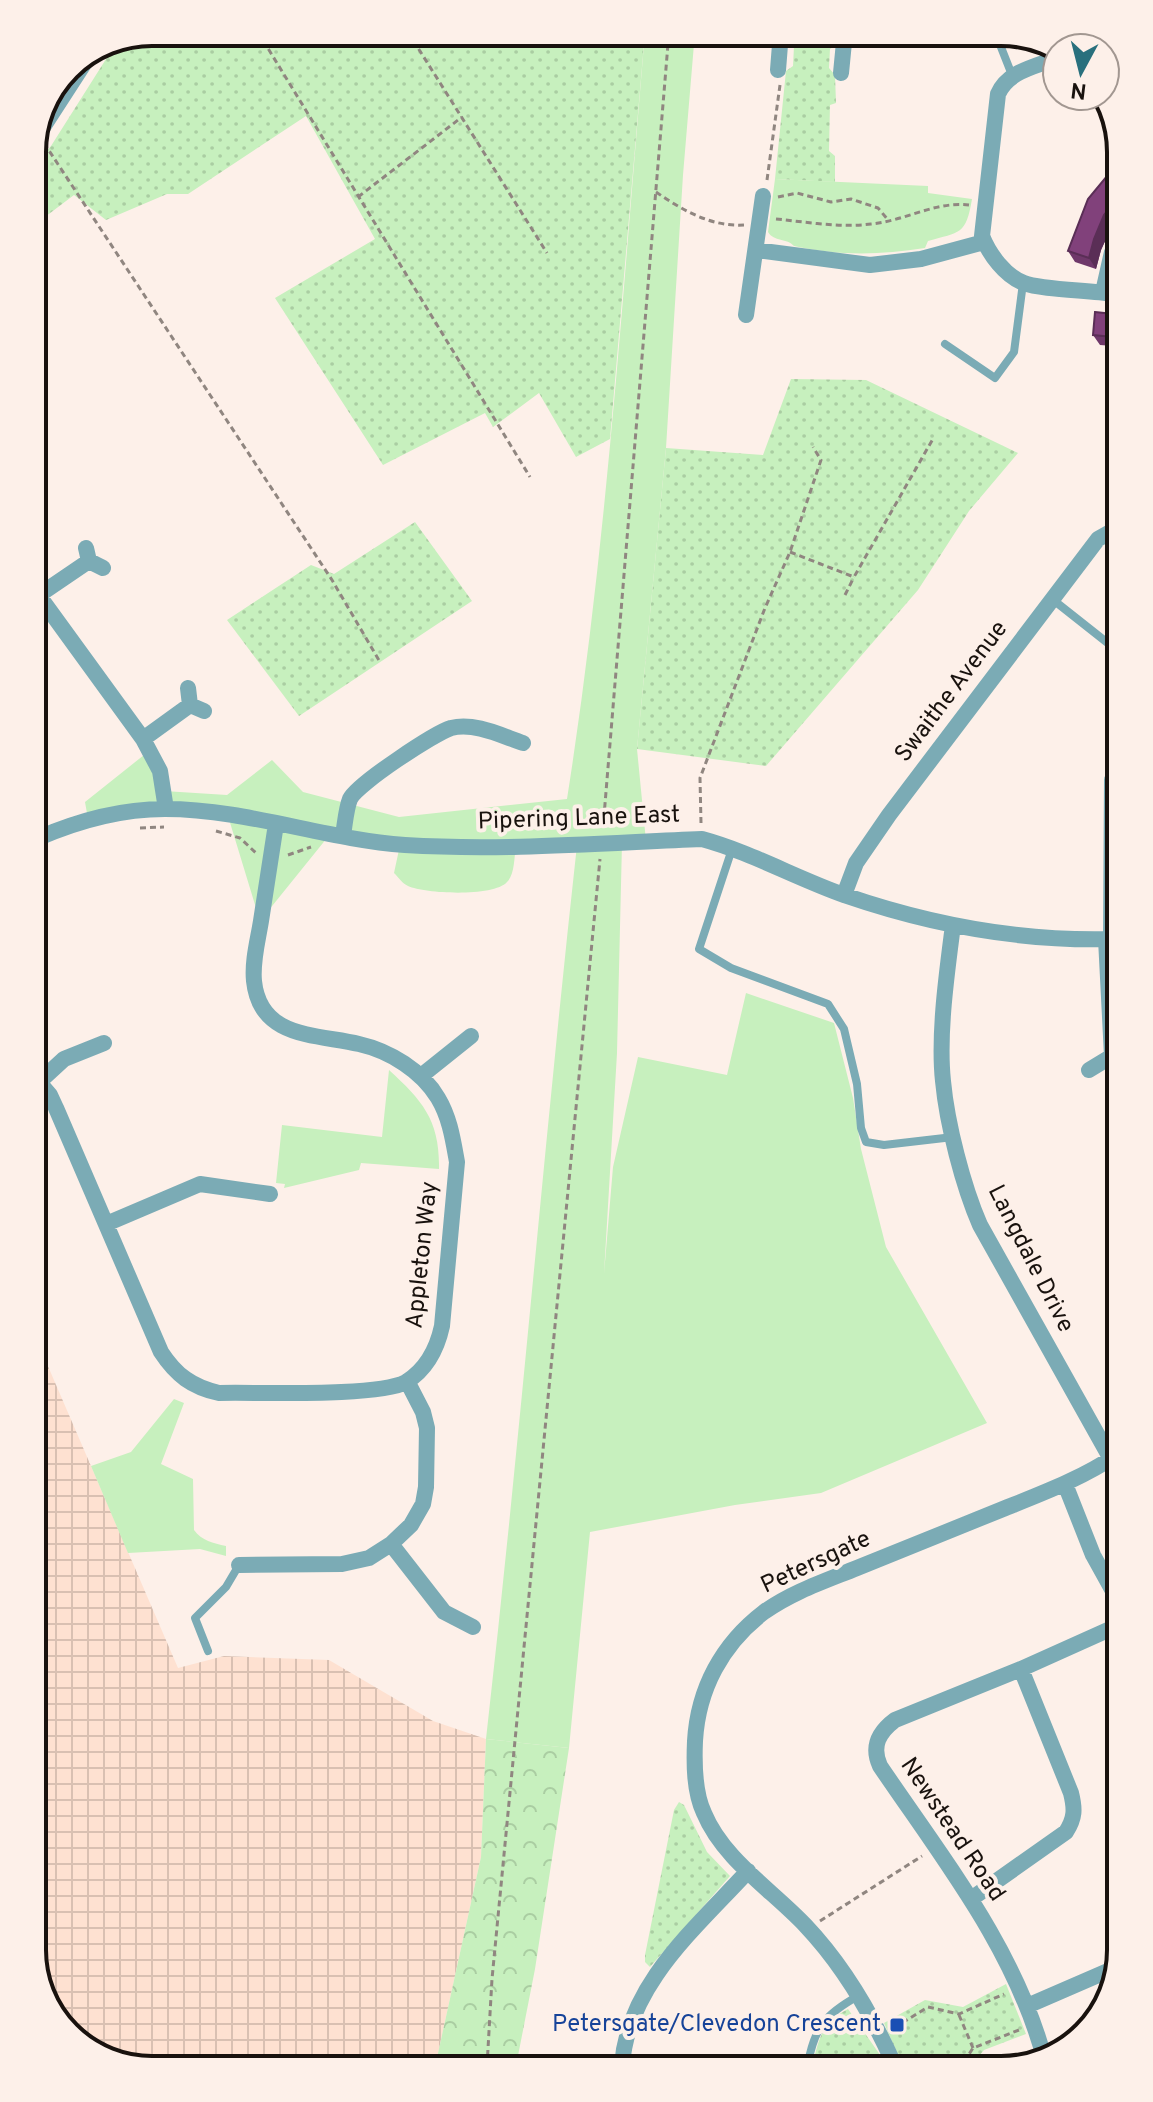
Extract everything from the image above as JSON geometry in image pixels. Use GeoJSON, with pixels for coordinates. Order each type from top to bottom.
{"type":"FeatureCollection","features":[{"type":"Feature","properties":{"kind":"street"},"geometry":{"type":"LineString","coordinates":[[778,70],[780,46]]}},
{"type":"Feature","properties":{"kind":"street"},"geometry":{"type":"LineString","coordinates":[[841,73],[844,46]]}},
{"type":"Feature","properties":{"kind":"street"},"geometry":{"type":"LineString","coordinates":[[1041,64],[1012,75],[1003,82],[998,94],[982,236],[1004,269],[1023,283],[1107,293]]}},
{"type":"Feature","properties":{"kind":"street"},"geometry":{"type":"LineString","coordinates":[[746,315],[763,196]]}},
{"type":"Feature","properties":{"kind":"street"},"geometry":{"type":"LineString","coordinates":[[756,250],[870,265],[921,259],[984,242]]}},
{"type":"Feature","properties":{"kind":"street","name":"Swaithe Avenue"},"geometry":{"type":"LineString","coordinates":[[844,895],[856,863],[889,815],[1098,539],[1107,534]]}},
{"type":"Feature","properties":{"kind":"street"},"geometry":{"type":"LineString","coordinates":[[46,586],[93,559]]}},
{"type":"Feature","properties":{"kind":"street"},"geometry":{"type":"LineString","coordinates":[[46,606],[143,739],[160,771],[166,809]]}},
{"type":"Feature","properties":{"kind":"street"},"geometry":{"type":"LineString","coordinates":[[143,739],[194,701]]}},
{"type":"Feature","properties":{"kind":"street"},"geometry":{"type":"LineString","coordinates":[[343,835],[350,798],[362,784],[435,736],[452,728],[468,727],[523,743]]}},
{"type":"Feature","properties":{"kind":"street","name":"Pipering Lane East"},"geometry":{"type":"LineString","coordinates":[[46,835],[88,819],[166,809],[400,844],[454,847],[702,839],[844,895],[953,925],[1022,936],[1107,939]]}},
{"type":"Feature","properties":{"kind":"street","name":"Appleton Way"},"geometry":{"type":"LineString","coordinates":[[276,824],[255,954],[254,981],[264,1009],[288,1030],[378,1050],[400,1060],[421,1076],[437,1095],[447,1115],[457,1162],[442,1326],[438,1345],[430,1360],[407,1381]]}},
{"type":"Feature","properties":{"kind":"street","name":"Langdale Drive"},"geometry":{"type":"LineString","coordinates":[[953,925],[946,975],[943,1080],[970,1202],[980,1225],[1107,1443]]}},
{"type":"Feature","properties":{"kind":"street"},"geometry":{"type":"LineString","coordinates":[[421,1076],[471,1036]]}},
{"type":"Feature","properties":{"kind":"street"},"geometry":{"type":"LineString","coordinates":[[46,1074],[64,1059],[104,1043]]}},
{"type":"Feature","properties":{"kind":"street"},"geometry":{"type":"LineString","coordinates":[[1089,1070],[1107,1061]]}},
{"type":"Feature","properties":{"kind":"street"},"geometry":{"type":"LineString","coordinates":[[46,1093],[56,1108],[161,1352],[172,1369],[187,1382],[219,1393],[379,1390],[407,1381],[423,1412],[427,1428],[423,1504],[411,1525],[391,1544],[369,1558],[342,1564],[239,1565]]}},
{"type":"Feature","properties":{"kind":"street"},"geometry":{"type":"LineString","coordinates":[[106,1224],[200,1184],[270,1194]]}},
{"type":"Feature","properties":{"kind":"street","name":"Petersgate"},"geometry":{"type":"LineString","coordinates":[[890,2056],[838,1964],[716,1835],[703,1812],[696,1778],[696,1717],[715,1664],[744,1629],[790,1596],[1065,1484],[1107,1461]]}},
{"type":"Feature","properties":{"kind":"street"},"geometry":{"type":"LineString","coordinates":[[1065,1484],[1093,1555],[1107,1580]]}},
{"type":"Feature","properties":{"kind":"street"},"geometry":{"type":"LineString","coordinates":[[391,1544],[444,1612],[473,1627]]}},
{"type":"Feature","properties":{"kind":"street","name":"Newstead Road"},"geometry":{"type":"LineString","coordinates":[[1041,2048],[1027,2006],[1001,1950],[971,1899],[880,1766],[875,1755],[877,1740],[895,1720],[1107,1630]]}},
{"type":"Feature","properties":{"kind":"street"},"geometry":{"type":"LineString","coordinates":[[971,1899],[1066,1832],[1073,1821],[1071,1793],[1021,1669]]}},
{"type":"Feature","properties":{"kind":"street"},"geometry":{"type":"LineString","coordinates":[[624,2056],[634,2013],[653,1978],[748,1871]]}},
{"type":"Feature","properties":{"kind":"street"},"geometry":{"type":"LineString","coordinates":[[1027,2006],[1104,1973]]}},
{"type":"Feature","properties":{"kind":"lane"},"geometry":{"type":"LineString","coordinates":[[1001,46],[1012,75]]}},
{"type":"Feature","properties":{"kind":"lane"},"geometry":{"type":"LineString","coordinates":[[945,344],[995,378],[1014,352],[1023,283]]}},
{"type":"Feature","properties":{"kind":"lane"},"geometry":{"type":"LineString","coordinates":[[1052,599],[1107,642]]}},
{"type":"Feature","properties":{"kind":"lane"},"geometry":{"type":"LineString","coordinates":[[732,849],[699,949],[731,968],[828,1004],[844,1029],[866,1142],[884,1145],[954,1137]]}},
{"type":"Feature","properties":{"kind":"lane"},"geometry":{"type":"LineString","coordinates":[[208,1651],[195,1618],[226,1587],[239,1565]]}},
{"type":"Feature","properties":{"kind":"lane"},"geometry":{"type":"LineString","coordinates":[[809,2056],[823,2019],[858,1996]]}},
{"type":"Feature","properties":{"kind":"path"},"geometry":{"type":"LineString","coordinates":[[266,46],[530,477]]}},
{"type":"Feature","properties":{"kind":"path"},"geometry":{"type":"LineString","coordinates":[[417,46],[547,253]]}},
{"type":"Feature","properties":{"kind":"path"},"geometry":{"type":"LineString","coordinates":[[488,2056],[492,1979],[602,843],[668,46]]}},
{"type":"Feature","properties":{"kind":"path"},"geometry":{"type":"LineString","coordinates":[[778,70],[781,77],[772,155],[763,196],[776,198],[797,193],[831,202],[851,199],[878,208],[890,221]]}},
{"type":"Feature","properties":{"kind":"path"},"geometry":{"type":"LineString","coordinates":[[358,197],[462,117]]}},
{"type":"Feature","properties":{"kind":"path"},"geometry":{"type":"LineString","coordinates":[[46,148],[332,580],[380,662]]}},
{"type":"Feature","properties":{"kind":"path"},"geometry":{"type":"LineString","coordinates":[[656,192],[714,223],[746,225],[752,217],[870,224],[947,204],[985,206]]}},
{"type":"Feature","properties":{"kind":"path"},"geometry":{"type":"LineString","coordinates":[[845,595],[934,437]]}},
{"type":"Feature","properties":{"kind":"path"},"geometry":{"type":"LineString","coordinates":[[702,839],[700,778],[765,608],[790,552],[821,460],[813,447]]}},
{"type":"Feature","properties":{"kind":"path"},"geometry":{"type":"LineString","coordinates":[[790,552],[854,577]]}},
{"type":"Feature","properties":{"kind":"path"},"geometry":{"type":"LineString","coordinates":[[130,829],[176,826]]}},
{"type":"Feature","properties":{"kind":"path"},"geometry":{"type":"LineString","coordinates":[[211,829],[240,838],[254,853],[271,856],[286,855],[309,847],[323,849]]}},
{"type":"Feature","properties":{"kind":"path"},"geometry":{"type":"LineString","coordinates":[[809,1930],[935,1847]]}},
{"type":"Feature","properties":{"kind":"path"},"geometry":{"type":"LineString","coordinates":[[881,2036],[928,2007],[959,2014],[1018,1988]]}},
{"type":"Feature","properties":{"kind":"path"},"geometry":{"type":"LineString","coordinates":[[959,2014],[973,2048]]}},
{"type":"Feature","properties":{"kind":"path"},"geometry":{"type":"LineString","coordinates":[[968,2056],[973,2048],[1033,2024]]}},
{"type":"Feature","properties":{"kind":"shaded area"},"geometry":{"type":"Polygon","coordinates":[[[46,1362],[178,1668],[224,1656],[329,1660],[433,1721],[486,1739],[481,1857],[437,2056],[145,2056],[111,2048],[77,2025],[54,1991],[46,1950],[46,1362]]]}},
{"type":"Feature","properties":{"kind":"green space"},"geometry":{"type":"Polygon","coordinates":[[[644,46],[610,439],[576,457],[539,393],[493,427],[485,413],[383,465],[275,298],[375,239],[306,116],[188,194],[167,194],[106,220],[74,195],[46,216],[46,152],[108,56],[138,47],[644,46]]]}},
{"type":"Feature","properties":{"kind":"green space"},"geometry":{"type":"Polygon","coordinates":[[[644,46],[694,46],[666,448],[637,749],[646,841],[622,843],[617,1053],[604,1274],[613,1167],[638,1057],[727,1075],[746,993],[834,1023],[886,1247],[987,1423],[821,1493],[735,1505],[590,1532],[569,1748],[486,1739],[577,845],[516,846],[512,875],[500,887],[475,892],[444,892],[408,886],[394,873],[400,845],[331,833],[260,921],[228,816],[88,819],[85,802],[149,751],[164,791],[227,795],[272,760],[303,792],[399,817],[567,799],[593,608],[644,46]]]}},
{"type":"Feature","properties":{"kind":"green space"},"geometry":{"type":"Polygon","coordinates":[[[794,46],[834,46],[830,49],[829,68],[835,75],[836,103],[830,105],[829,151],[835,156],[835,182],[775,179],[786,71],[793,66],[794,46]]]}},
{"type":"Feature","properties":{"kind":"green space"},"geometry":{"type":"Polygon","coordinates":[[[775,179],[928,186],[928,193],[972,199],[964,226],[948,236],[928,241],[925,248],[875,253],[827,252],[794,246],[768,232],[775,179]]]}},
{"type":"Feature","properties":{"kind":"green space"},"geometry":{"type":"Polygon","coordinates":[[[791,379],[866,380],[1018,453],[969,511],[918,590],[766,766],[637,749],[666,448],[763,455],[791,379]]]}},
{"type":"Feature","properties":{"kind":"green space"},"geometry":{"type":"Polygon","coordinates":[[[415,522],[472,601],[299,716],[227,620],[311,565],[334,574],[415,522]]]}},
{"type":"Feature","properties":{"kind":"green space"},"geometry":{"type":"Polygon","coordinates":[[[389,1070],[427,1113],[439,1152],[439,1169],[361,1163],[359,1170],[284,1188],[285,1184],[276,1183],[282,1125],[382,1137],[389,1070]]]}},
{"type":"Feature","properties":{"kind":"green space"},"geometry":{"type":"Polygon","coordinates":[[[174,1399],[184,1403],[161,1464],[193,1479],[194,1530],[212,1543],[226,1546],[226,1556],[200,1549],[128,1553],[91,1466],[131,1452],[174,1399]]]}},
{"type":"Feature","properties":{"kind":"green space"},"geometry":{"type":"Polygon","coordinates":[[[486,1739],[569,1748],[535,1969],[518,2056],[437,2056],[481,1857],[486,1739]]]}},
{"type":"Feature","properties":{"kind":"green space"},"geometry":{"type":"Polygon","coordinates":[[[679,1802],[684,1805],[707,1852],[730,1876],[650,1967],[645,1962],[645,1955],[674,1810],[679,1802]]]}},
{"type":"Feature","properties":{"kind":"green space"},"geometry":{"type":"Polygon","coordinates":[[[1006,1984],[1026,2034],[984,2050],[979,2056],[898,2056],[884,2023],[925,2000],[963,2007],[1006,1984]]]}},
{"type":"Feature","properties":{"kind":"green space"},"geometry":{"type":"Polygon","coordinates":[[[848,2009],[881,2056],[815,2056],[823,2031],[833,2019],[848,2009]]]}},
{"type":"Feature","properties":{"kind":"building"},"geometry":{"type":"Polygon","coordinates":[[[1107,176],[1107,211],[1089,258],[1068,251],[1088,199],[1107,176]]]}},
{"type":"Feature","properties":{"kind":"building"},"geometry":{"type":"Polygon","coordinates":[[[1095,312],[1107,313],[1107,336],[1093,335],[1095,312]]]}},
{"type":"Feature","properties":{"kind":"place","name":"Petersgate/Clevedon Crescent"},"geometry":{"type":"Point","coordinates":[897,2025]}}]}
